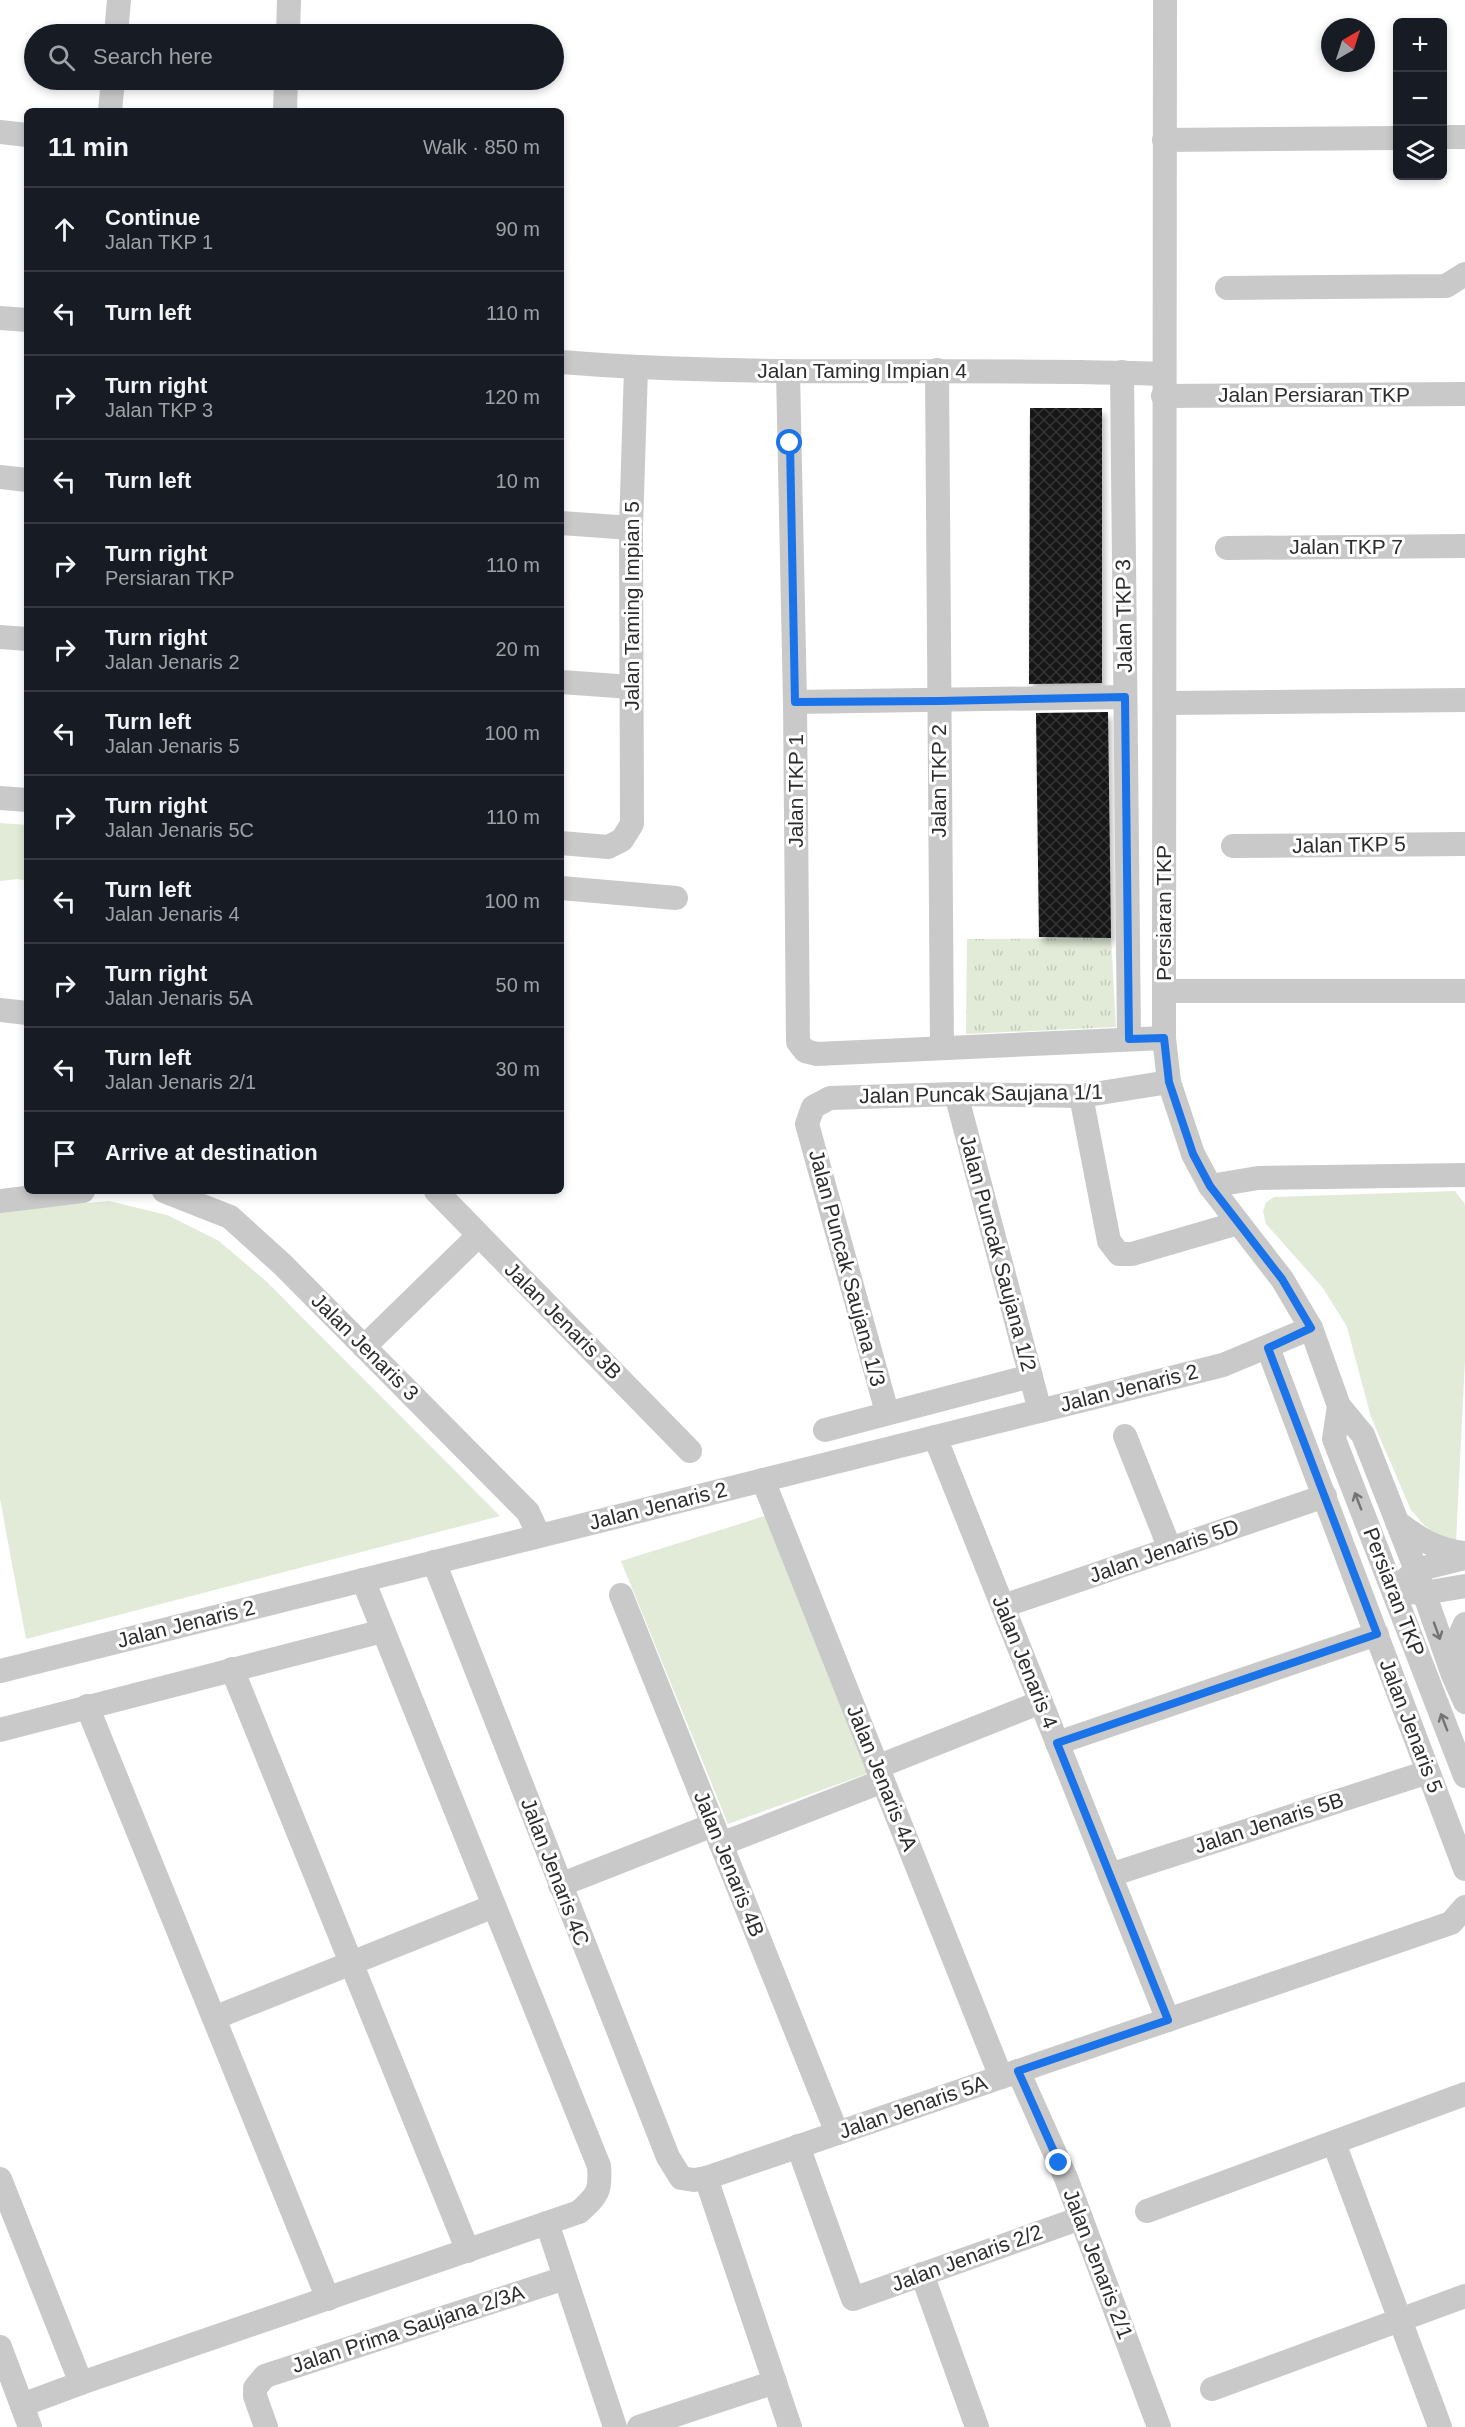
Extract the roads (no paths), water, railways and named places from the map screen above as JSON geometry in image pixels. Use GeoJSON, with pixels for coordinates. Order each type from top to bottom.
{"type":"FeatureCollection","features":[{"type":"Feature","properties":{"kind":"street"},"geometry":{"type":"LineString","coordinates":[[117,24],[119,0]]}},
{"type":"Feature","properties":{"kind":"street"},"geometry":{"type":"LineString","coordinates":[[289,24],[290,0]]}},
{"type":"Feature","properties":{"kind":"street","name":"Persiaran TKP"},"geometry":{"type":"LineString","coordinates":[[1164,0],[1164,1038],[1169,1082],[1193,1154],[1210,1186],[1282,1279],[1311,1328],[1339,1406],[1363,1435],[1465,1702]]}},
{"type":"Feature","properties":{"kind":"street"},"geometry":{"type":"LineString","coordinates":[[111,108],[112,90]]}},
{"type":"Feature","properties":{"kind":"street"},"geometry":{"type":"LineString","coordinates":[[285,108],[286,90]]}},
{"type":"Feature","properties":{"kind":"street"},"geometry":{"type":"LineString","coordinates":[[0,132],[24,135]]}},
{"type":"Feature","properties":{"kind":"street"},"geometry":{"type":"LineString","coordinates":[[1447,137],[1465,137]]}},
{"type":"Feature","properties":{"kind":"street"},"geometry":{"type":"LineString","coordinates":[[1164,140],[1393,138]]}},
{"type":"Feature","properties":{"kind":"street"},"geometry":{"type":"LineString","coordinates":[[1227,288],[1446,286],[1465,274]]}},
{"type":"Feature","properties":{"kind":"street"},"geometry":{"type":"LineString","coordinates":[[0,318],[24,320]]}},
{"type":"Feature","properties":{"kind":"street","name":"Jalan Taming Impian 4"},"geometry":{"type":"LineString","coordinates":[[564,362],[636,368],[788,372],[937,370],[1122,372],[1163,385]]}},
{"type":"Feature","properties":{"kind":"street","name":"Jalan Taming Impian 5"},"geometry":{"type":"LineString","coordinates":[[564,843],[608,847],[622,840],[632,824],[631,528],[636,368]]}},
{"type":"Feature","properties":{"kind":"street","name":"Jalan TKP 2"},"geometry":{"type":"LineString","coordinates":[[937,370],[942,1048]]}},
{"type":"Feature","properties":{"kind":"street","name":"Jalan TKP 1"},"geometry":{"type":"LineString","coordinates":[[788,372],[795,702],[798,1042],[805,1051],[817,1054],[942,1048]]}},
{"type":"Feature","properties":{"kind":"street","name":"Jalan TKP 3"},"geometry":{"type":"LineString","coordinates":[[1122,372],[1129,1039]]}},
{"type":"Feature","properties":{"kind":"street","name":"Jalan Persiaran TKP"},"geometry":{"type":"LineString","coordinates":[[1163,385],[1465,394]]}},
{"type":"Feature","properties":{"kind":"street"},"geometry":{"type":"LineString","coordinates":[[0,477],[24,480]]}},
{"type":"Feature","properties":{"kind":"street"},"geometry":{"type":"LineString","coordinates":[[564,523],[631,528]]}},
{"type":"Feature","properties":{"kind":"street","name":"Jalan TKP 7"},"geometry":{"type":"LineString","coordinates":[[1227,548],[1465,546]]}},
{"type":"Feature","properties":{"kind":"street"},"geometry":{"type":"LineString","coordinates":[[0,637],[24,639]]}},
{"type":"Feature","properties":{"kind":"street"},"geometry":{"type":"LineString","coordinates":[[564,682],[631,687]]}},
{"type":"Feature","properties":{"kind":"street"},"geometry":{"type":"LineString","coordinates":[[795,702],[1125,697]]}},
{"type":"Feature","properties":{"kind":"street"},"geometry":{"type":"LineString","coordinates":[[1165,703],[1465,700]]}},
{"type":"Feature","properties":{"kind":"street"},"geometry":{"type":"LineString","coordinates":[[0,798],[24,800]]}},
{"type":"Feature","properties":{"kind":"street","name":"Jalan TKP 5"},"geometry":{"type":"LineString","coordinates":[[1233,846],[1465,844]]}},
{"type":"Feature","properties":{"kind":"street"},"geometry":{"type":"LineString","coordinates":[[564,888],[676,898]]}},
{"type":"Feature","properties":{"kind":"street"},"geometry":{"type":"LineString","coordinates":[[1164,991],[1465,991]]}},
{"type":"Feature","properties":{"kind":"street"},"geometry":{"type":"LineString","coordinates":[[0,1010],[24,1013]]}},
{"type":"Feature","properties":{"kind":"street"},"geometry":{"type":"LineString","coordinates":[[942,1048],[1164,1038]]}},
{"type":"Feature","properties":{"kind":"street","name":"Jalan Puncak Saujana 1/1"},"geometry":{"type":"LineString","coordinates":[[807,1124],[813,1107],[830,1098],[956,1094],[1081,1096],[1169,1082]]}},
{"type":"Feature","properties":{"kind":"street","name":"Jalan Puncak Saujana 1/2"},"geometry":{"type":"LineString","coordinates":[[956,1094],[1040,1411]]}},
{"type":"Feature","properties":{"kind":"street"},"geometry":{"type":"LineString","coordinates":[[1081,1096],[1109,1241],[1119,1254],[1132,1254],[1238,1223]]}},
{"type":"Feature","properties":{"kind":"street","name":"Jalan Puncak Saujana 1/3"},"geometry":{"type":"LineString","coordinates":[[807,1124],[886,1413]]}},
{"type":"Feature","properties":{"kind":"street"},"geometry":{"type":"LineString","coordinates":[[1210,1186],[1258,1178],[1465,1176]]}},
{"type":"Feature","properties":{"kind":"street"},"geometry":{"type":"LineString","coordinates":[[0,1201],[58,1194]]}},
{"type":"Feature","properties":{"kind":"street","name":"Jalan Jenaris 3"},"geometry":{"type":"LineString","coordinates":[[172,1194],[230,1217],[283,1266],[528,1512],[539,1536]]}},
{"type":"Feature","properties":{"kind":"street","name":"Jalan Jenaris 3B"},"geometry":{"type":"LineString","coordinates":[[439,1194],[690,1451]]}},
{"type":"Feature","properties":{"kind":"street"},"geometry":{"type":"LineString","coordinates":[[364,1347],[478,1236]]}},
{"type":"Feature","properties":{"kind":"street","name":"Jalan Jenaris 2"},"geometry":{"type":"LineString","coordinates":[[0,1671],[1223,1365],[1311,1328]]}},
{"type":"Feature","properties":{"kind":"street","name":"Jalan Jenaris 5"},"geometry":{"type":"LineString","coordinates":[[1268,1348],[1465,1869]]}},
{"type":"Feature","properties":{"kind":"street"},"geometry":{"type":"LineString","coordinates":[[825,1430],[1030,1376]]}},
{"type":"Feature","properties":{"kind":"street","name":"Persiaran TKP"},"geometry":{"type":"LineString","coordinates":[[1339,1406],[1334,1439],[1465,1776]]}},
{"type":"Feature","properties":{"kind":"street"},"geometry":{"type":"LineString","coordinates":[[1125,1436],[1170,1549]]}},
{"type":"Feature","properties":{"kind":"street","name":"Jalan Jenaris 4"},"geometry":{"type":"LineString","coordinates":[[935,1437],[1168,2020]]}},
{"type":"Feature","properties":{"kind":"street","name":"Jalan Jenaris 4A"},"geometry":{"type":"LineString","coordinates":[[762,1480],[880,1774],[1010,2074]]}},
{"type":"Feature","properties":{"kind":"street","name":"Jalan Jenaris 5D"},"geometry":{"type":"LineString","coordinates":[[1003,1606],[1325,1496]]}},
{"type":"Feature","properties":{"kind":"street"},"geometry":{"type":"LineString","coordinates":[[1397,1522],[1432,1546],[1449,1551],[1465,1552]]}},
{"type":"Feature","properties":{"kind":"street"},"geometry":{"type":"LineString","coordinates":[[1394,1591],[1416,1570],[1465,1558]]}},
{"type":"Feature","properties":{"kind":"street","name":"Jalan Jenaris 4C"},"geometry":{"type":"LineString","coordinates":[[434,1562],[668,2157],[681,2178]]}},
{"type":"Feature","properties":{"kind":"street"},"geometry":{"type":"LineString","coordinates":[[0,2347],[26,2416],[81,2383],[579,2212],[591,2201],[600,2187],[599,2166],[363,1580]]}},
{"type":"Feature","properties":{"kind":"street"},"geometry":{"type":"LineString","coordinates":[[1394,1591],[1424,1593],[1465,1586]]}},
{"type":"Feature","properties":{"kind":"street","name":"Jalan Jenaris 4B"},"geometry":{"type":"LineString","coordinates":[[621,1595],[837,2133]]}},
{"type":"Feature","properties":{"kind":"street"},"geometry":{"type":"LineString","coordinates":[[1453,1675],[1457,1641],[1465,1624]]}},
{"type":"Feature","properties":{"kind":"street"},"geometry":{"type":"LineString","coordinates":[[0,1730],[383,1631]]}},
{"type":"Feature","properties":{"kind":"street"},"geometry":{"type":"LineString","coordinates":[[1057,1743],[1377,1634]]}},
{"type":"Feature","properties":{"kind":"street"},"geometry":{"type":"LineString","coordinates":[[232,1669],[468,2251]]}},
{"type":"Feature","properties":{"kind":"street"},"geometry":{"type":"LineString","coordinates":[[561,1886],[717,1835],[880,1774],[1041,1702]]}},
{"type":"Feature","properties":{"kind":"street"},"geometry":{"type":"LineString","coordinates":[[87,1706],[328,2300]]}},
{"type":"Feature","properties":{"kind":"street","name":"Jalan Jenaris 5B"},"geometry":{"type":"LineString","coordinates":[[1110,1875],[1428,1772]]}},
{"type":"Feature","properties":{"kind":"street"},"geometry":{"type":"LineString","coordinates":[[214,2018],[494,1906]]}},
{"type":"Feature","properties":{"kind":"street","name":"Jalan Jenaris 5A"},"geometry":{"type":"LineString","coordinates":[[681,2178],[694,2180],[706,2178],[1168,2020],[1458,1915]]}},
{"type":"Feature","properties":{"kind":"street","name":"Jalan Jenaris 2/1"},"geometry":{"type":"LineString","coordinates":[[1010,2074],[1066,2178],[1159,2427]]}},
{"type":"Feature","properties":{"kind":"street"},"geometry":{"type":"LineString","coordinates":[[1147,2211],[1465,2094]]}},
{"type":"Feature","properties":{"kind":"street"},"geometry":{"type":"LineString","coordinates":[[1334,2143],[1440,2427]]}},
{"type":"Feature","properties":{"kind":"street","name":"Jalan Jenaris 2/2"},"geometry":{"type":"LineString","coordinates":[[798,2146],[853,2299],[1081,2218]]}},
{"type":"Feature","properties":{"kind":"street"},"geometry":{"type":"LineString","coordinates":[[706,2178],[790,2427]]}},
{"type":"Feature","properties":{"kind":"street"},"geometry":{"type":"LineString","coordinates":[[0,2179],[81,2383]]}},
{"type":"Feature","properties":{"kind":"street"},"geometry":{"type":"LineString","coordinates":[[547,2223],[615,2427]]}},
{"type":"Feature","properties":{"kind":"street"},"geometry":{"type":"LineString","coordinates":[[921,2274],[976,2427]]}},
{"type":"Feature","properties":{"kind":"street","name":"Jalan Prima Saujana 2/3A"},"geometry":{"type":"LineString","coordinates":[[266,2427],[255,2396],[255,2388],[265,2376],[565,2278]]}},
{"type":"Feature","properties":{"kind":"street"},"geometry":{"type":"LineString","coordinates":[[1212,2389],[1465,2296]]}},
{"type":"Feature","properties":{"kind":"street"},"geometry":{"type":"LineString","coordinates":[[639,2427],[775,2382]]}}]}
